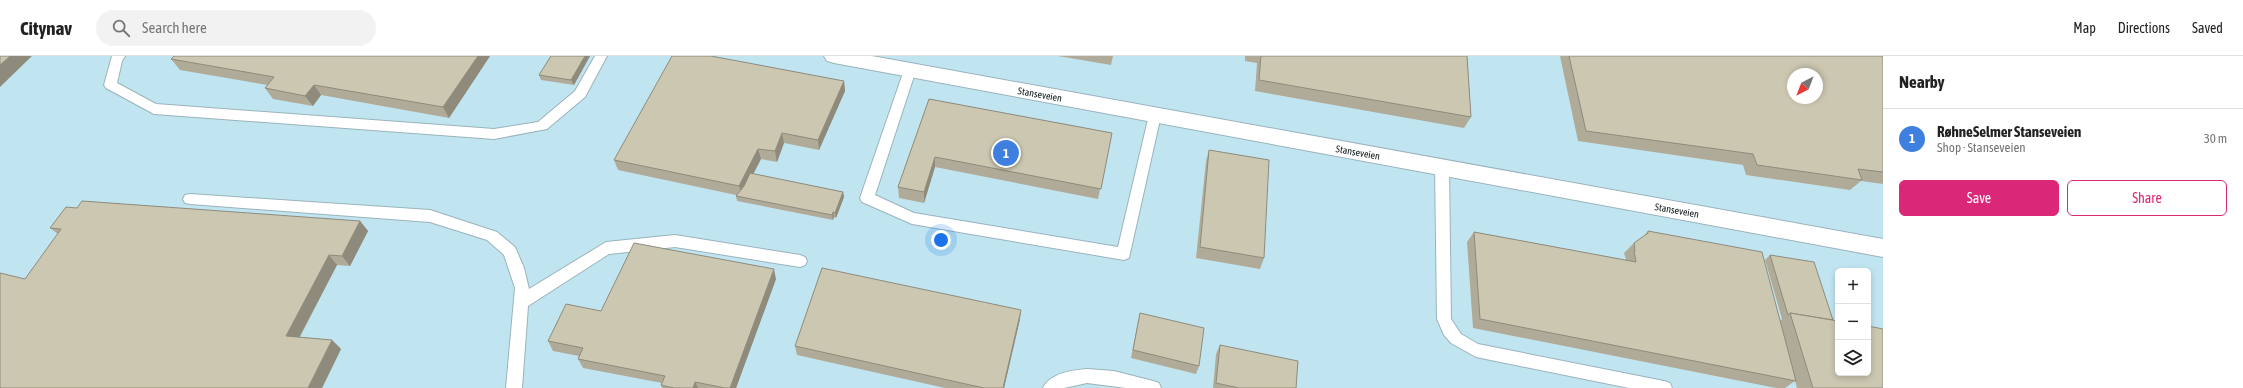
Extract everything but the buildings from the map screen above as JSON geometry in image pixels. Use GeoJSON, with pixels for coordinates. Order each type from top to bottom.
{"type":"FeatureCollection","features":[{"type":"Feature","properties":{"kind":"street","name":"Stanseveien"},"geometry":{"type":"LineString","coordinates":[[834,56],[1883,248]]}},
{"type":"Feature","properties":{"kind":"lane"},"geometry":{"type":"LineString","coordinates":[[119,56],[116,59],[110,85],[154,109],[494,134],[542,126],[580,94],[598,64],[601,56]]}},
{"type":"Feature","properties":{"kind":"lane"},"geometry":{"type":"LineString","coordinates":[[910,70],[868,198],[912,218],[1124,254],[1155,115]]}},
{"type":"Feature","properties":{"kind":"lane"},"geometry":{"type":"LineString","coordinates":[[1442,167],[1444,319],[1446,328],[1453,337],[1476,350],[1664,388]]}},
{"type":"Feature","properties":{"kind":"lane"},"geometry":{"type":"LineString","coordinates":[[190,199],[430,216],[462,225],[492,236],[510,251],[517,268],[522,288],[514,388]]}},
{"type":"Feature","properties":{"kind":"lane"},"geometry":{"type":"LineString","coordinates":[[520,303],[606,248],[675,241],[800,261]]}},
{"type":"Feature","properties":{"kind":"lane"},"geometry":{"type":"LineString","coordinates":[[1051,388],[1072,378],[1153,388]]}},
{"type":"Feature","properties":{"kind":"shaded area"},"geometry":{"type":"Polygon","coordinates":[[[0,56],[1883,56],[1883,388],[0,388],[0,56]]]}},
{"type":"Feature","properties":{"kind":"place","name":"RøhneSelmer Stanseveien"},"geometry":{"type":"Point","coordinates":[1006,153]}}]}
